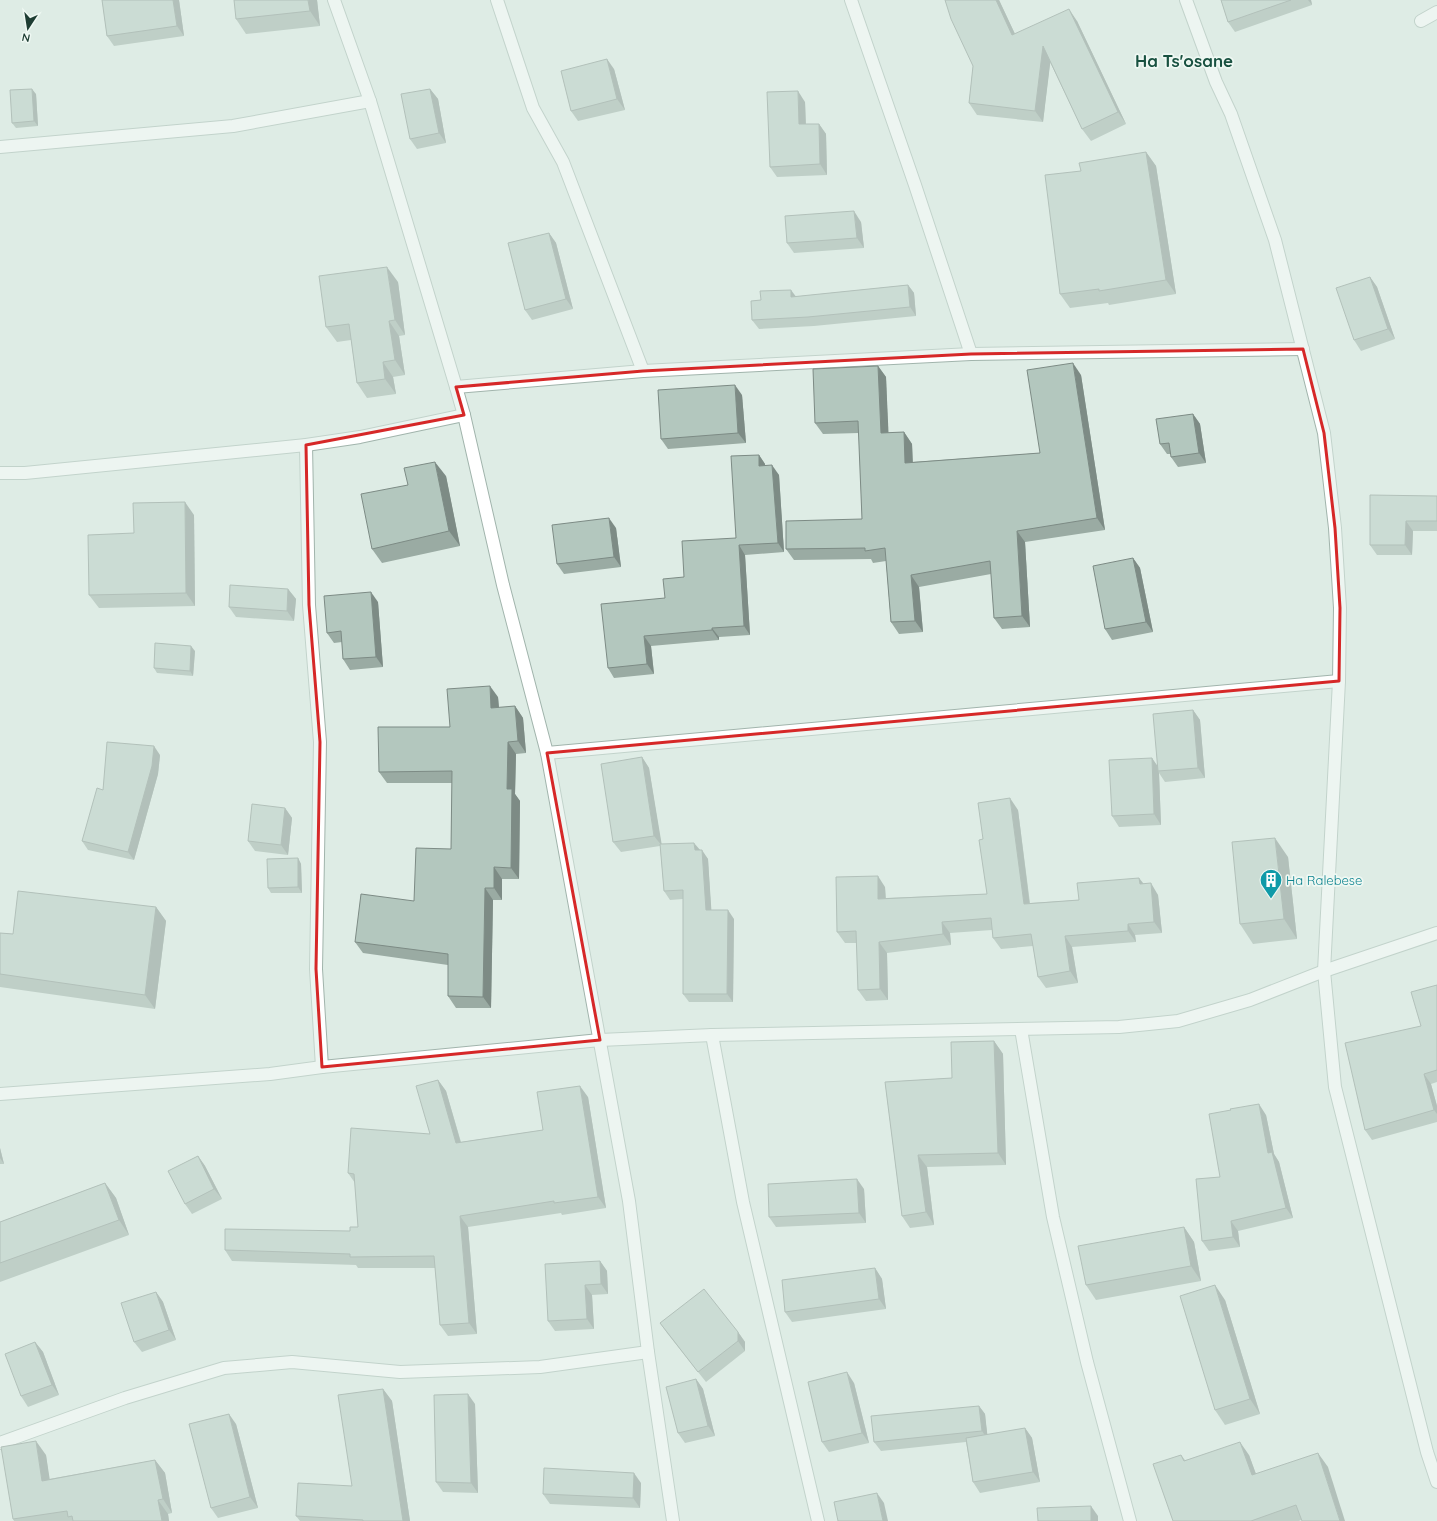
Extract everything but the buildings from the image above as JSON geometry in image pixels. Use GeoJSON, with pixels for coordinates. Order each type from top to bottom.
{"type":"FeatureCollection","features":[{"type":"Feature","properties":{"kind":"street"},"geometry":{"type":"LineString","coordinates":[[334,0],[370,101],[464,415],[503,585],[547,753],[629,1201],[648,1352],[672,1521]]}},
{"type":"Feature","properties":{"kind":"street"},"geometry":{"type":"LineString","coordinates":[[497,0],[533,108],[563,162],[644,371]]}},
{"type":"Feature","properties":{"kind":"street"},"geometry":{"type":"LineString","coordinates":[[851,0],[915,185],[971,354]]}},
{"type":"Feature","properties":{"kind":"street"},"geometry":{"type":"LineString","coordinates":[[1186,0],[1216,82],[1231,114],[1275,240],[1324,433],[1335,528],[1340,608],[1339,681],[1324,970],[1335,1087],[1426,1445],[1437,1482]]}},
{"type":"Feature","properties":{"kind":"street"},"geometry":{"type":"LineString","coordinates":[[1421,21],[1437,12]]}},
{"type":"Feature","properties":{"kind":"street"},"geometry":{"type":"LineString","coordinates":[[0,147],[233,126],[370,101]]}},
{"type":"Feature","properties":{"kind":"street"},"geometry":{"type":"LineString","coordinates":[[456,387],[644,371],[971,354],[1303,349]]}},
{"type":"Feature","properties":{"kind":"street"},"geometry":{"type":"LineString","coordinates":[[0,473],[25,473],[153,459],[306,445],[360,437],[464,415]]}},
{"type":"Feature","properties":{"kind":"street"},"geometry":{"type":"LineString","coordinates":[[306,445],[309,605],[320,742],[316,969],[322,1067]]}},
{"type":"Feature","properties":{"kind":"street"},"geometry":{"type":"LineString","coordinates":[[547,753],[1339,681]]}},
{"type":"Feature","properties":{"kind":"street"},"geometry":{"type":"LineString","coordinates":[[0,1094],[270,1074],[322,1067],[600,1040],[712,1035],[1119,1027],[1178,1021],[1250,1000],[1324,970],[1437,933]]}},
{"type":"Feature","properties":{"kind":"street"},"geometry":{"type":"LineString","coordinates":[[1021,1030],[1053,1218],[1087,1362],[1130,1521]]}},
{"type":"Feature","properties":{"kind":"street"},"geometry":{"type":"LineString","coordinates":[[712,1035],[743,1202],[818,1521]]}},
{"type":"Feature","properties":{"kind":"street"},"geometry":{"type":"LineString","coordinates":[[0,1443],[125,1398],[224,1368],[292,1362],[400,1372],[540,1367],[648,1352]]}},
{"type":"Feature","properties":{"kind":"highlighted area"},"geometry":{"type":"Polygon","coordinates":[[[1303,349],[1324,433],[1335,528],[1340,608],[1339,681],[547,753],[600,1040],[322,1067],[316,969],[320,742],[309,605],[306,445],[464,415],[456,387],[643,371],[971,354],[1303,349]]]}},
{"type":"Feature","properties":{"kind":"place","name":"Ha Ralebese"},"geometry":{"type":"Point","coordinates":[1271,900]}},
{"type":"Feature","properties":{"kind":"district","name":"Ha Ts'osane"},"geometry":{"type":"Point","coordinates":[1184,61]}}]}
